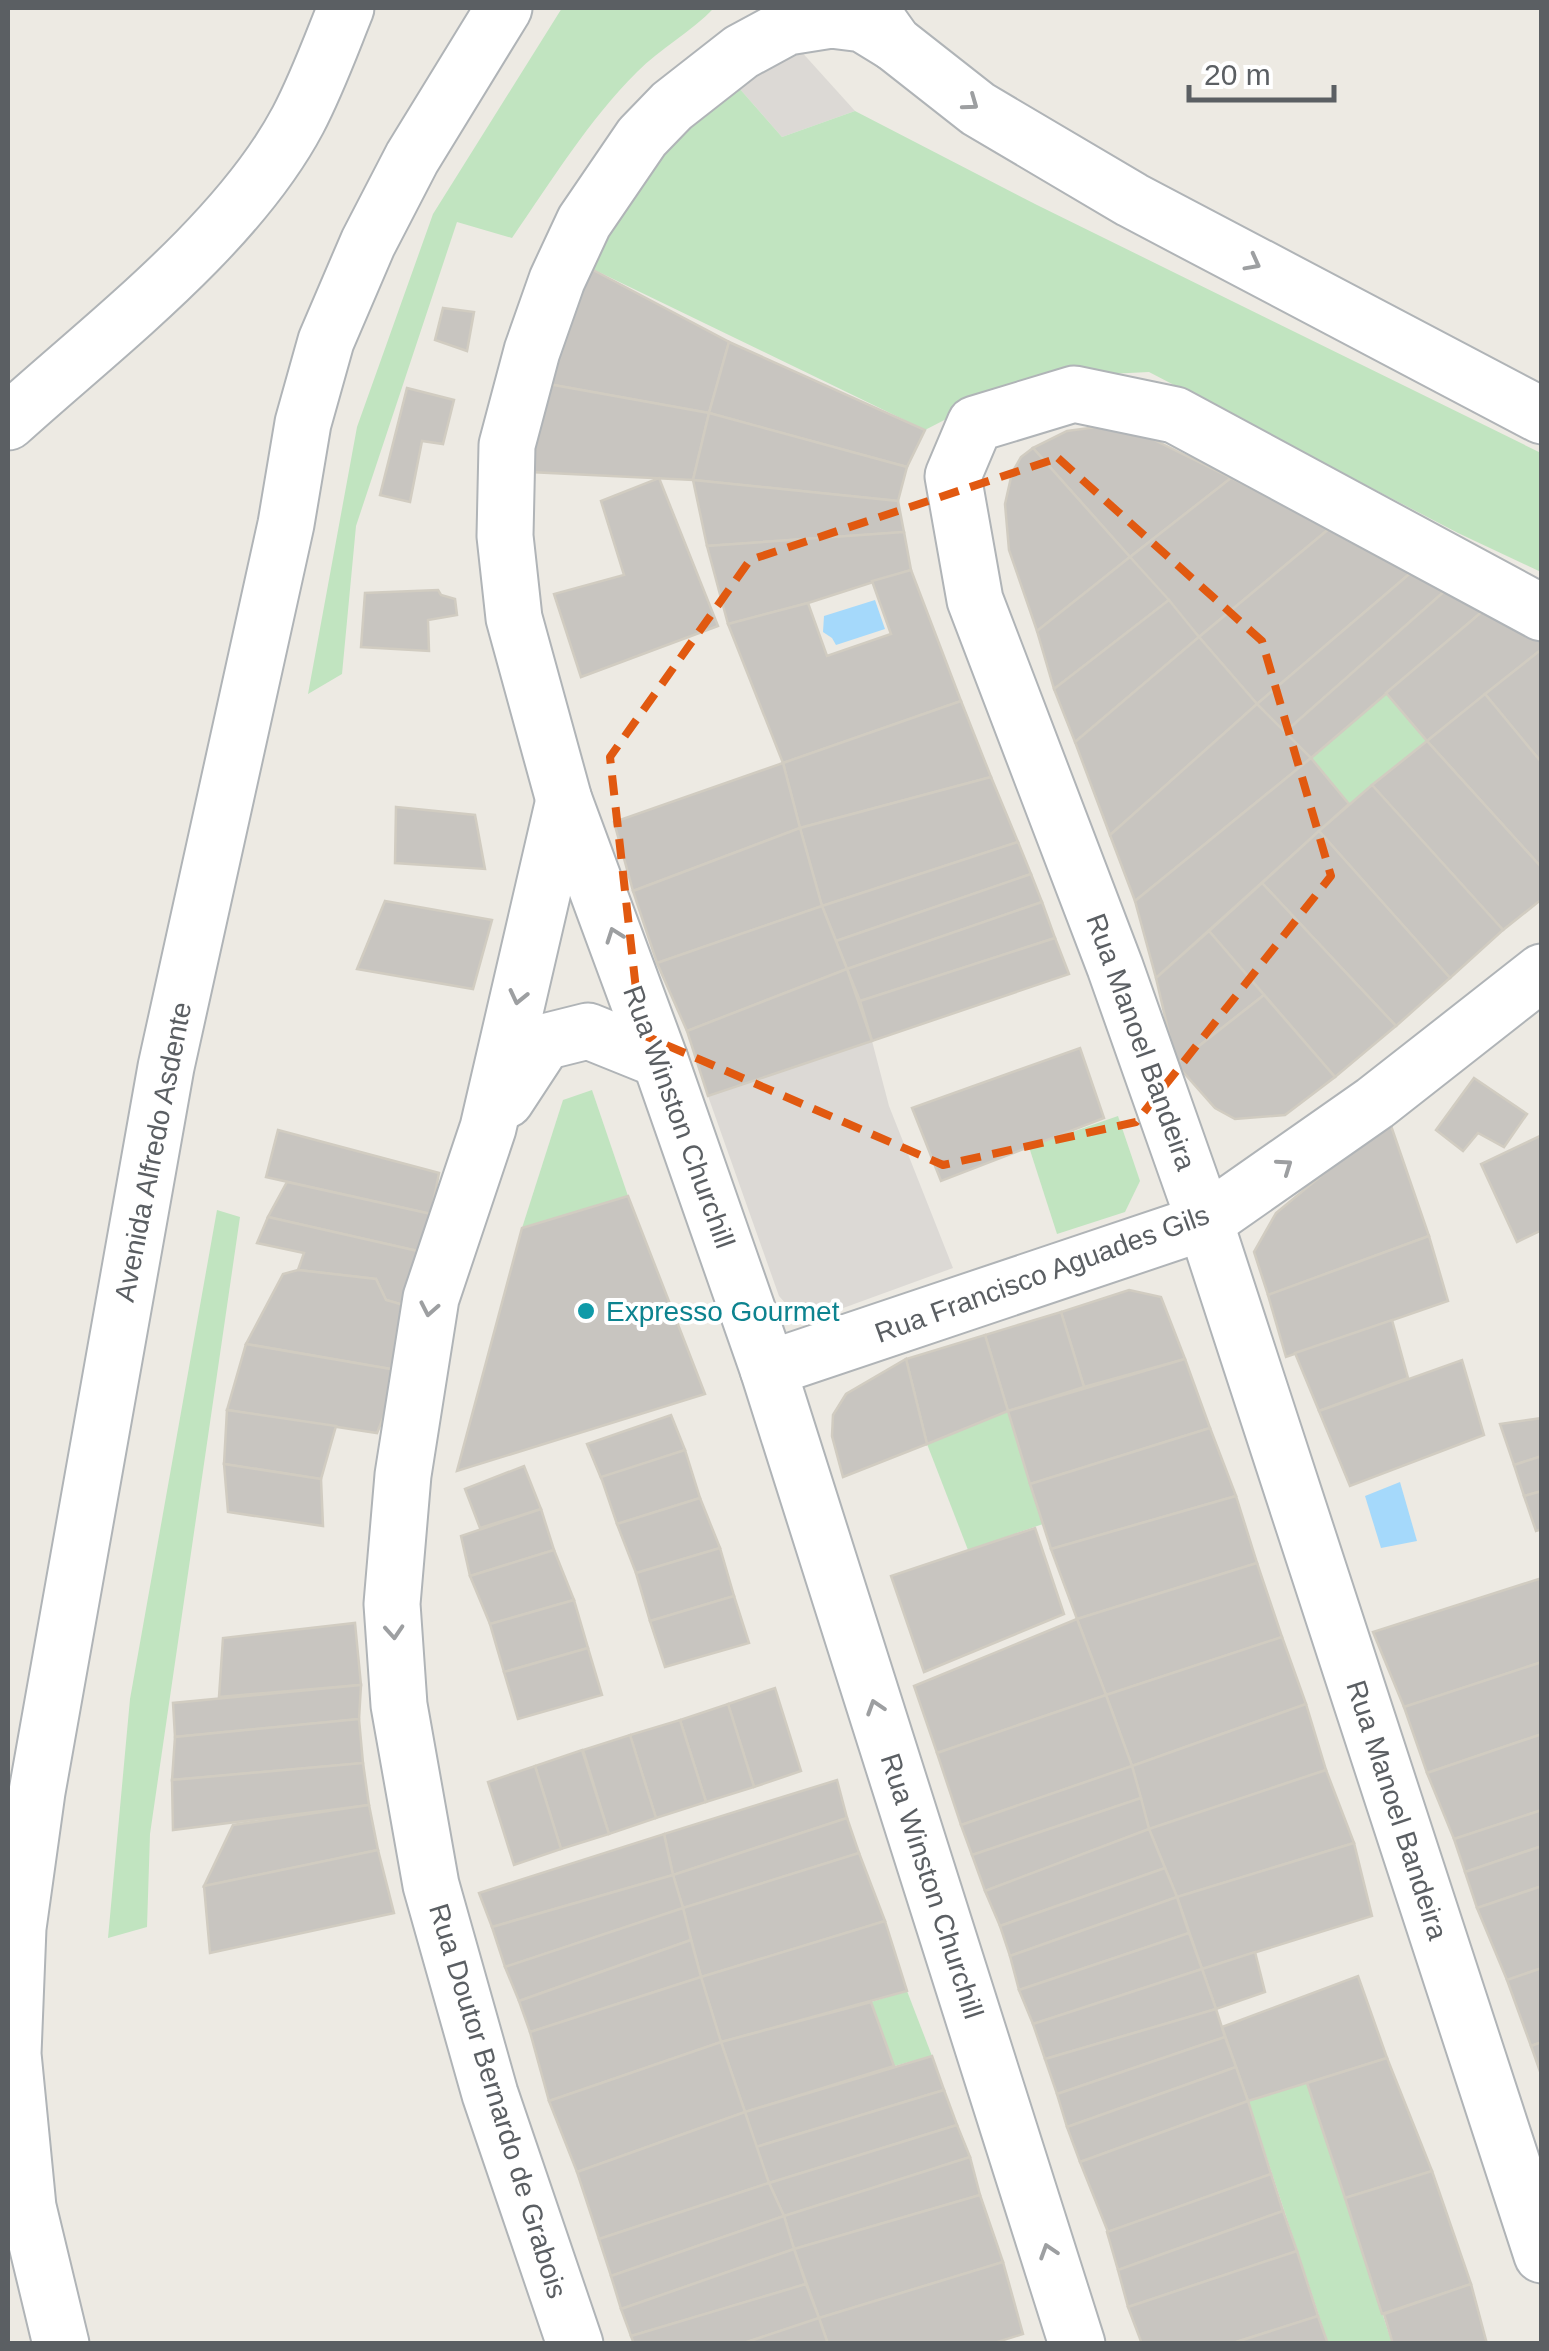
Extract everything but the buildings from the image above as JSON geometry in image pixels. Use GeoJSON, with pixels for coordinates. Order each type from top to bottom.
{"type":"FeatureCollection","features":[{"type":"Feature","properties":{"kind":"street"},"geometry":{"type":"LineString","coordinates":[[8,422],[218,231],[252,190],[298,122],[346,8]]}},
{"type":"Feature","properties":{"kind":"street","name":"Avenida Alfredo Asdente"},"geometry":{"type":"LineString","coordinates":[[61,2344],[26,2188],[13,2054],[18,1928],[37,1792],[166,1067],[286,524],[303,423],[326,340],[368,243],[412,158],[504,8]]}},
{"type":"Feature","properties":{"kind":"street","name":"Rua Winston Churchill"},"geometry":{"type":"LineString","coordinates":[[741,52],[772,8]]}},
{"type":"Feature","properties":{"kind":"street","name":"Rua Winston Churchill"},"geometry":{"type":"LineString","coordinates":[[1078,2344],[768,1370],[564,800],[514,618],[505,536],[506,445],[557,280],[584,222],[642,137],[672,106],[741,52],[787,27],[831,20],[863,24],[893,19],[978,109],[1132,200],[1542,416]]}},
{"type":"Feature","properties":{"kind":"street","name":"Rua Manoel Bandeira"},"geometry":{"type":"LineString","coordinates":[[1542,613],[1175,414],[1074,394],[974,424],[953,476],[975,600],[1115,967],[1205,1222],[1542,2255]]}},
{"type":"Feature","properties":{"kind":"street","name":"Rua Doutor Bernardo de Grabois"},"geometry":{"type":"LineString","coordinates":[[564,800],[488,1128],[431,1298],[406,1455],[392,1604],[399,1705],[431,1886],[490,2094],[575,2344]]}},
{"type":"Feature","properties":{"kind":"street","name":"Rua Francisco Aguades Gils"},"geometry":{"type":"LineString","coordinates":[[768,1370],[1205,1222],[1533,996]]}},
{"type":"Feature","properties":{"kind":"street"},"geometry":{"type":"LineString","coordinates":[[488,1128],[544,1042],[588,1032],[660,1060]]}},
{"type":"Feature","properties":{"kind":"highlighted area"},"geometry":{"type":"Polygon","coordinates":[[[1058,458],[1262,641],[1331,876],[1136,1122],[943,1165],[641,1034],[610,757],[750,560],[1058,458]]]}},
{"type":"Feature","properties":{"kind":"shaded area"},"geometry":{"type":"Polygon","coordinates":[[[799,49],[855,111],[782,137],[739,88],[799,49]]]}},
{"type":"Feature","properties":{"kind":"shaded area"},"geometry":{"type":"Polygon","coordinates":[[[872,1041],[889,1106],[953,1268],[824,1315],[793,1312],[779,1296],[708,1096],[872,1041]]]}},
{"type":"Feature","properties":{"kind":"green space"},"geometry":{"type":"Polygon","coordinates":[[[562,8],[714,8],[646,63],[602,110],[512,238],[457,222],[356,526],[342,674],[308,694],[357,427],[433,214],[562,8]]]}},
{"type":"Feature","properties":{"kind":"green space"},"geometry":{"type":"Polygon","coordinates":[[[739,88],[782,137],[855,111],[1541,453],[1541,572],[1149,372],[1026,378],[925,430],[576,261],[637,172],[708,107],[739,88]]]}},
{"type":"Feature","properties":{"kind":"green space"},"geometry":{"type":"Polygon","coordinates":[[[1386,693],[1427,741],[1349,804],[1311,758],[1386,693]]]}},
{"type":"Feature","properties":{"kind":"green space"},"geometry":{"type":"Polygon","coordinates":[[[592,1090],[628,1196],[522,1228],[563,1100],[592,1090]]]}},
{"type":"Feature","properties":{"kind":"green space"},"geometry":{"type":"Polygon","coordinates":[[[1118,1116],[1140,1181],[1125,1212],[1057,1234],[1029,1147],[1118,1116]]]}},
{"type":"Feature","properties":{"kind":"green space"},"geometry":{"type":"Polygon","coordinates":[[[217,1210],[240,1217],[150,1834],[147,1927],[108,1938],[130,1699],[217,1210]]]}},
{"type":"Feature","properties":{"kind":"green space"},"geometry":{"type":"Polygon","coordinates":[[[1008,1411],[1043,1524],[968,1550],[927,1444],[1008,1411]]]}},
{"type":"Feature","properties":{"kind":"green space"},"geometry":{"type":"Polygon","coordinates":[[[907,1991],[932,2056],[894,2066],[871,2002],[907,1991]]]}},
{"type":"Feature","properties":{"kind":"green space"},"geometry":{"type":"Polygon","coordinates":[[[1307,2083],[1392,2343],[1328,2343],[1248,2101],[1307,2083]]]}},
{"type":"Feature","properties":{"kind":"water"},"geometry":{"type":"Polygon","coordinates":[[[875,600],[885,629],[836,645],[823,632],[824,616],[875,600]]]}},
{"type":"Feature","properties":{"kind":"water"},"geometry":{"type":"Polygon","coordinates":[[[1400,1482],[1417,1541],[1381,1548],[1365,1496],[1400,1482]]]}},
{"type":"Feature","properties":{"kind":"place","name":"Expresso Gourmet"},"geometry":{"type":"Point","coordinates":[586,1311]}}]}
